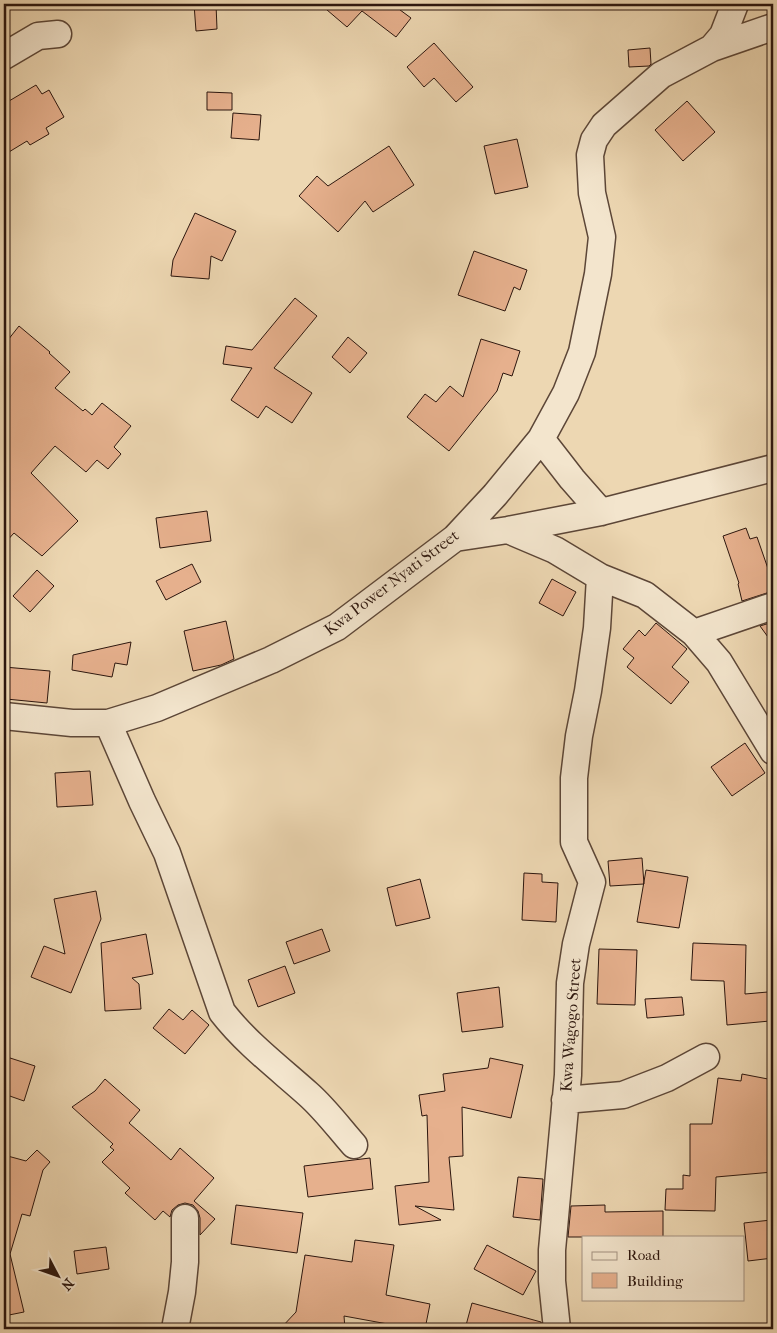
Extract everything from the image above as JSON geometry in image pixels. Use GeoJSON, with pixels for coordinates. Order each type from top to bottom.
{"type":"FeatureCollection","features":[{"type":"Feature","properties":{"kind":"street","name":"Kwa Power Nyati Street"},"geometry":{"type":"LineString","coordinates":[[4,716],[72,723],[108,723],[166,704],[272,660],[337,627],[455,538],[495,494],[541,438],[566,393],[582,352],[598,274],[602,237],[592,193],[590,155],[594,140],[604,125],[661,75],[712,48],[723,34],[735,4]]}},
{"type":"Feature","properties":{"kind":"street"},"geometry":{"type":"LineString","coordinates":[[712,48],[773,27]]}},
{"type":"Feature","properties":{"kind":"street"},"geometry":{"type":"LineString","coordinates":[[4,56],[38,36],[58,34]]}},
{"type":"Feature","properties":{"kind":"street"},"geometry":{"type":"LineString","coordinates":[[541,438],[572,479],[601,512]]}},
{"type":"Feature","properties":{"kind":"street"},"geometry":{"type":"LineString","coordinates":[[455,538],[601,512],[773,468]]}},
{"type":"Feature","properties":{"kind":"street"},"geometry":{"type":"LineString","coordinates":[[508,530],[554,550],[600,577],[645,595],[694,633],[719,662],[773,751]]}},
{"type":"Feature","properties":{"kind":"street","name":"Kwa Wagogo Street"},"geometry":{"type":"LineString","coordinates":[[557,1329],[552,1281],[552,1250],[568,1075],[570,982],[576,944],[592,882],[574,842],[574,778],[597,628],[600,577]]}},
{"type":"Feature","properties":{"kind":"street"},"geometry":{"type":"LineString","coordinates":[[694,633],[773,606]]}},
{"type":"Feature","properties":{"kind":"street"},"geometry":{"type":"LineString","coordinates":[[108,723],[167,853],[222,1012],[276,1067],[318,1104],[354,1145]]}},
{"type":"Feature","properties":{"kind":"street"},"geometry":{"type":"LineString","coordinates":[[565,1100],[623,1095],[667,1078],[706,1056]]}},
{"type":"Feature","properties":{"kind":"street"},"geometry":{"type":"LineString","coordinates":[[175,1329],[185,1262],[185,1218]]}},
{"type":"Feature","properties":{"kind":"building"},"geometry":{"type":"Polygon","coordinates":[[[194,4],[216,4],[217,29],[196,31],[194,4]]]}},
{"type":"Feature","properties":{"kind":"building"},"geometry":{"type":"Polygon","coordinates":[[[320,4],[392,4],[411,18],[396,37],[362,11],[347,27],[320,4]]]}},
{"type":"Feature","properties":{"kind":"building"},"geometry":{"type":"Polygon","coordinates":[[[434,43],[473,87],[456,102],[434,78],[424,87],[407,67],[434,43]]]}},
{"type":"Feature","properties":{"kind":"building"},"geometry":{"type":"Polygon","coordinates":[[[650,48],[651,64],[649,66],[629,67],[628,50],[650,48]]]}},
{"type":"Feature","properties":{"kind":"building"},"geometry":{"type":"Polygon","coordinates":[[[36,85],[42,94],[49,90],[64,117],[46,128],[49,134],[30,145],[27,141],[4,155],[4,104],[36,85]]]}},
{"type":"Feature","properties":{"kind":"building"},"geometry":{"type":"Polygon","coordinates":[[[207,92],[232,93],[232,110],[207,110],[207,92]]]}},
{"type":"Feature","properties":{"kind":"building"},"geometry":{"type":"Polygon","coordinates":[[[687,101],[715,132],[683,161],[655,130],[687,101]]]}},
{"type":"Feature","properties":{"kind":"building"},"geometry":{"type":"Polygon","coordinates":[[[233,113],[261,115],[259,140],[231,138],[233,113]]]}},
{"type":"Feature","properties":{"kind":"building"},"geometry":{"type":"Polygon","coordinates":[[[517,139],[528,187],[495,194],[484,146],[517,139]]]}},
{"type":"Feature","properties":{"kind":"building"},"geometry":{"type":"Polygon","coordinates":[[[389,146],[414,185],[373,212],[365,201],[338,232],[299,196],[317,176],[328,186],[389,146]]]}},
{"type":"Feature","properties":{"kind":"building"},"geometry":{"type":"Polygon","coordinates":[[[195,213],[236,231],[222,261],[211,256],[209,279],[171,276],[173,260],[195,213]]]}},
{"type":"Feature","properties":{"kind":"building"},"geometry":{"type":"Polygon","coordinates":[[[474,251],[527,270],[520,290],[514,287],[505,311],[458,295],[474,251]]]}},
{"type":"Feature","properties":{"kind":"building"},"geometry":{"type":"Polygon","coordinates":[[[295,298],[317,316],[274,368],[312,393],[292,423],[266,406],[258,418],[231,400],[252,368],[223,364],[226,346],[252,350],[295,298]]]}},
{"type":"Feature","properties":{"kind":"building"},"geometry":{"type":"Polygon","coordinates":[[[19,326],[70,372],[55,388],[83,411],[85,409],[92,415],[102,403],[131,426],[114,447],[121,454],[108,469],[97,460],[86,472],[55,446],[31,473],[78,521],[42,556],[14,533],[4,544],[4,345],[19,326]]]}},
{"type":"Feature","properties":{"kind":"building"},"geometry":{"type":"Polygon","coordinates":[[[348,337],[367,353],[350,373],[332,357],[348,337]]]}},
{"type":"Feature","properties":{"kind":"building"},"geometry":{"type":"Polygon","coordinates":[[[481,339],[520,351],[512,376],[503,373],[497,391],[449,451],[407,417],[425,394],[436,402],[450,386],[463,397],[481,339]]]}},
{"type":"Feature","properties":{"kind":"building"},"geometry":{"type":"Polygon","coordinates":[[[207,511],[211,541],[160,548],[156,518],[207,511]]]}},
{"type":"Feature","properties":{"kind":"building"},"geometry":{"type":"Polygon","coordinates":[[[746,528],[750,539],[757,537],[773,583],[773,591],[742,601],[739,583],[723,536],[746,528]]]}},
{"type":"Feature","properties":{"kind":"building"},"geometry":{"type":"Polygon","coordinates":[[[192,564],[201,582],[166,600],[156,581],[192,564]]]}},
{"type":"Feature","properties":{"kind":"building"},"geometry":{"type":"Polygon","coordinates":[[[37,570],[54,586],[30,612],[13,596],[37,570]]]}},
{"type":"Feature","properties":{"kind":"building"},"geometry":{"type":"Polygon","coordinates":[[[552,579],[576,592],[563,616],[539,603],[552,579]]]}},
{"type":"Feature","properties":{"kind":"building"},"geometry":{"type":"Polygon","coordinates":[[[226,621],[234,659],[221,665],[193,671],[184,631],[226,621]]]}},
{"type":"Feature","properties":{"kind":"building"},"geometry":{"type":"Polygon","coordinates":[[[773,622],[773,644],[760,626],[773,622]]]}},
{"type":"Feature","properties":{"kind":"building"},"geometry":{"type":"Polygon","coordinates":[[[656,623],[687,649],[672,667],[689,682],[671,704],[627,667],[634,658],[623,649],[639,630],[645,636],[656,623]]]}},
{"type":"Feature","properties":{"kind":"building"},"geometry":{"type":"Polygon","coordinates":[[[131,642],[127,665],[115,663],[112,677],[72,670],[73,655],[131,642]]]}},
{"type":"Feature","properties":{"kind":"building"},"geometry":{"type":"Polygon","coordinates":[[[4,667],[50,671],[47,703],[6,699],[6,695],[4,695],[4,667]]]}},
{"type":"Feature","properties":{"kind":"building"},"geometry":{"type":"Polygon","coordinates":[[[745,743],[765,773],[732,796],[711,767],[745,743]]]}},
{"type":"Feature","properties":{"kind":"building"},"geometry":{"type":"Polygon","coordinates":[[[90,771],[93,805],[57,807],[55,773],[90,771]]]}},
{"type":"Feature","properties":{"kind":"building"},"geometry":{"type":"Polygon","coordinates":[[[642,858],[644,884],[610,886],[608,861],[642,858]]]}},
{"type":"Feature","properties":{"kind":"building"},"geometry":{"type":"Polygon","coordinates":[[[646,870],[688,877],[679,928],[637,922],[646,870]]]}},
{"type":"Feature","properties":{"kind":"building"},"geometry":{"type":"Polygon","coordinates":[[[524,873],[542,874],[542,882],[558,883],[556,922],[522,920],[524,873]]]}},
{"type":"Feature","properties":{"kind":"building"},"geometry":{"type":"Polygon","coordinates":[[[420,879],[430,918],[396,926],[387,888],[420,879]]]}},
{"type":"Feature","properties":{"kind":"building"},"geometry":{"type":"Polygon","coordinates":[[[96,891],[101,919],[71,993],[31,977],[44,946],[65,954],[54,899],[96,891]]]}},
{"type":"Feature","properties":{"kind":"building"},"geometry":{"type":"Polygon","coordinates":[[[322,929],[330,951],[294,964],[286,942],[322,929]]]}},
{"type":"Feature","properties":{"kind":"building"},"geometry":{"type":"Polygon","coordinates":[[[146,934],[153,974],[132,978],[139,984],[141,1009],[105,1011],[101,943],[146,934]]]}},
{"type":"Feature","properties":{"kind":"building"},"geometry":{"type":"Polygon","coordinates":[[[693,943],[746,945],[745,994],[768,992],[770,1021],[727,1025],[724,981],[691,980],[693,943]]]}},
{"type":"Feature","properties":{"kind":"building"},"geometry":{"type":"Polygon","coordinates":[[[599,949],[637,950],[635,1005],[597,1004],[599,949]]]}},
{"type":"Feature","properties":{"kind":"building"},"geometry":{"type":"Polygon","coordinates":[[[285,966],[295,993],[258,1007],[248,980],[285,966]]]}},
{"type":"Feature","properties":{"kind":"building"},"geometry":{"type":"Polygon","coordinates":[[[499,987],[503,1027],[462,1032],[457,993],[499,987]]]}},
{"type":"Feature","properties":{"kind":"building"},"geometry":{"type":"Polygon","coordinates":[[[682,997],[684,1015],[647,1018],[645,999],[682,997]]]}},
{"type":"Feature","properties":{"kind":"building"},"geometry":{"type":"Polygon","coordinates":[[[169,1009],[183,1020],[192,1010],[209,1025],[185,1054],[153,1028],[169,1009]]]}},
{"type":"Feature","properties":{"kind":"building"},"geometry":{"type":"Polygon","coordinates":[[[7,1057],[35,1066],[24,1101],[4,1094],[4,1067],[7,1057]]]}},
{"type":"Feature","properties":{"kind":"building"},"geometry":{"type":"Polygon","coordinates":[[[490,1058],[523,1065],[511,1118],[462,1107],[463,1156],[449,1157],[454,1210],[415,1206],[441,1220],[399,1225],[395,1186],[429,1182],[427,1115],[422,1116],[419,1095],[445,1091],[443,1074],[488,1068],[490,1058]]]}},
{"type":"Feature","properties":{"kind":"building"},"geometry":{"type":"Polygon","coordinates":[[[742,1074],[773,1080],[773,1172],[716,1177],[715,1211],[665,1210],[666,1189],[683,1189],[683,1175],[690,1176],[690,1124],[712,1124],[718,1078],[741,1081],[742,1074]]]}},
{"type":"Feature","properties":{"kind":"building"},"geometry":{"type":"Polygon","coordinates":[[[105,1079],[140,1110],[129,1123],[171,1160],[180,1148],[214,1178],[194,1201],[215,1219],[200,1235],[200,1218],[198,1211],[193,1205],[185,1203],[178,1205],[172,1210],[170,1217],[163,1211],[155,1220],[125,1193],[130,1188],[102,1162],[114,1150],[110,1147],[113,1144],[72,1107],[95,1091],[105,1079]]]}},
{"type":"Feature","properties":{"kind":"building"},"geometry":{"type":"Polygon","coordinates":[[[37,1150],[50,1162],[43,1170],[30,1216],[22,1214],[10,1254],[24,1312],[4,1316],[4,1155],[26,1161],[37,1150]]]}},
{"type":"Feature","properties":{"kind":"building"},"geometry":{"type":"Polygon","coordinates":[[[370,1158],[373,1189],[308,1197],[304,1166],[370,1158]]]}},
{"type":"Feature","properties":{"kind":"building"},"geometry":{"type":"Polygon","coordinates":[[[518,1177],[543,1179],[540,1220],[513,1217],[518,1177]]]}},
{"type":"Feature","properties":{"kind":"building"},"geometry":{"type":"Polygon","coordinates":[[[236,1205],[303,1213],[297,1253],[231,1244],[236,1205]]]}},
{"type":"Feature","properties":{"kind":"building"},"geometry":{"type":"Polygon","coordinates":[[[605,1205],[605,1212],[663,1211],[663,1236],[568,1237],[571,1206],[605,1205]]]}},
{"type":"Feature","properties":{"kind":"building"},"geometry":{"type":"Polygon","coordinates":[[[771,1220],[773,1258],[748,1261],[744,1223],[771,1220]]]}},
{"type":"Feature","properties":{"kind":"building"},"geometry":{"type":"Polygon","coordinates":[[[355,1240],[394,1245],[386,1295],[430,1304],[425,1329],[415,1329],[344,1316],[345,1329],[280,1329],[296,1312],[305,1255],[352,1262],[355,1240]]]}},
{"type":"Feature","properties":{"kind":"building"},"geometry":{"type":"Polygon","coordinates":[[[487,1245],[536,1271],[523,1295],[474,1269],[487,1245]]]}},
{"type":"Feature","properties":{"kind":"building"},"geometry":{"type":"Polygon","coordinates":[[[106,1247],[109,1269],[77,1274],[74,1251],[106,1247]]]}},
{"type":"Feature","properties":{"kind":"building"},"geometry":{"type":"Polygon","coordinates":[[[472,1303],[541,1322],[542,1329],[465,1329],[472,1303]]]}}]}
